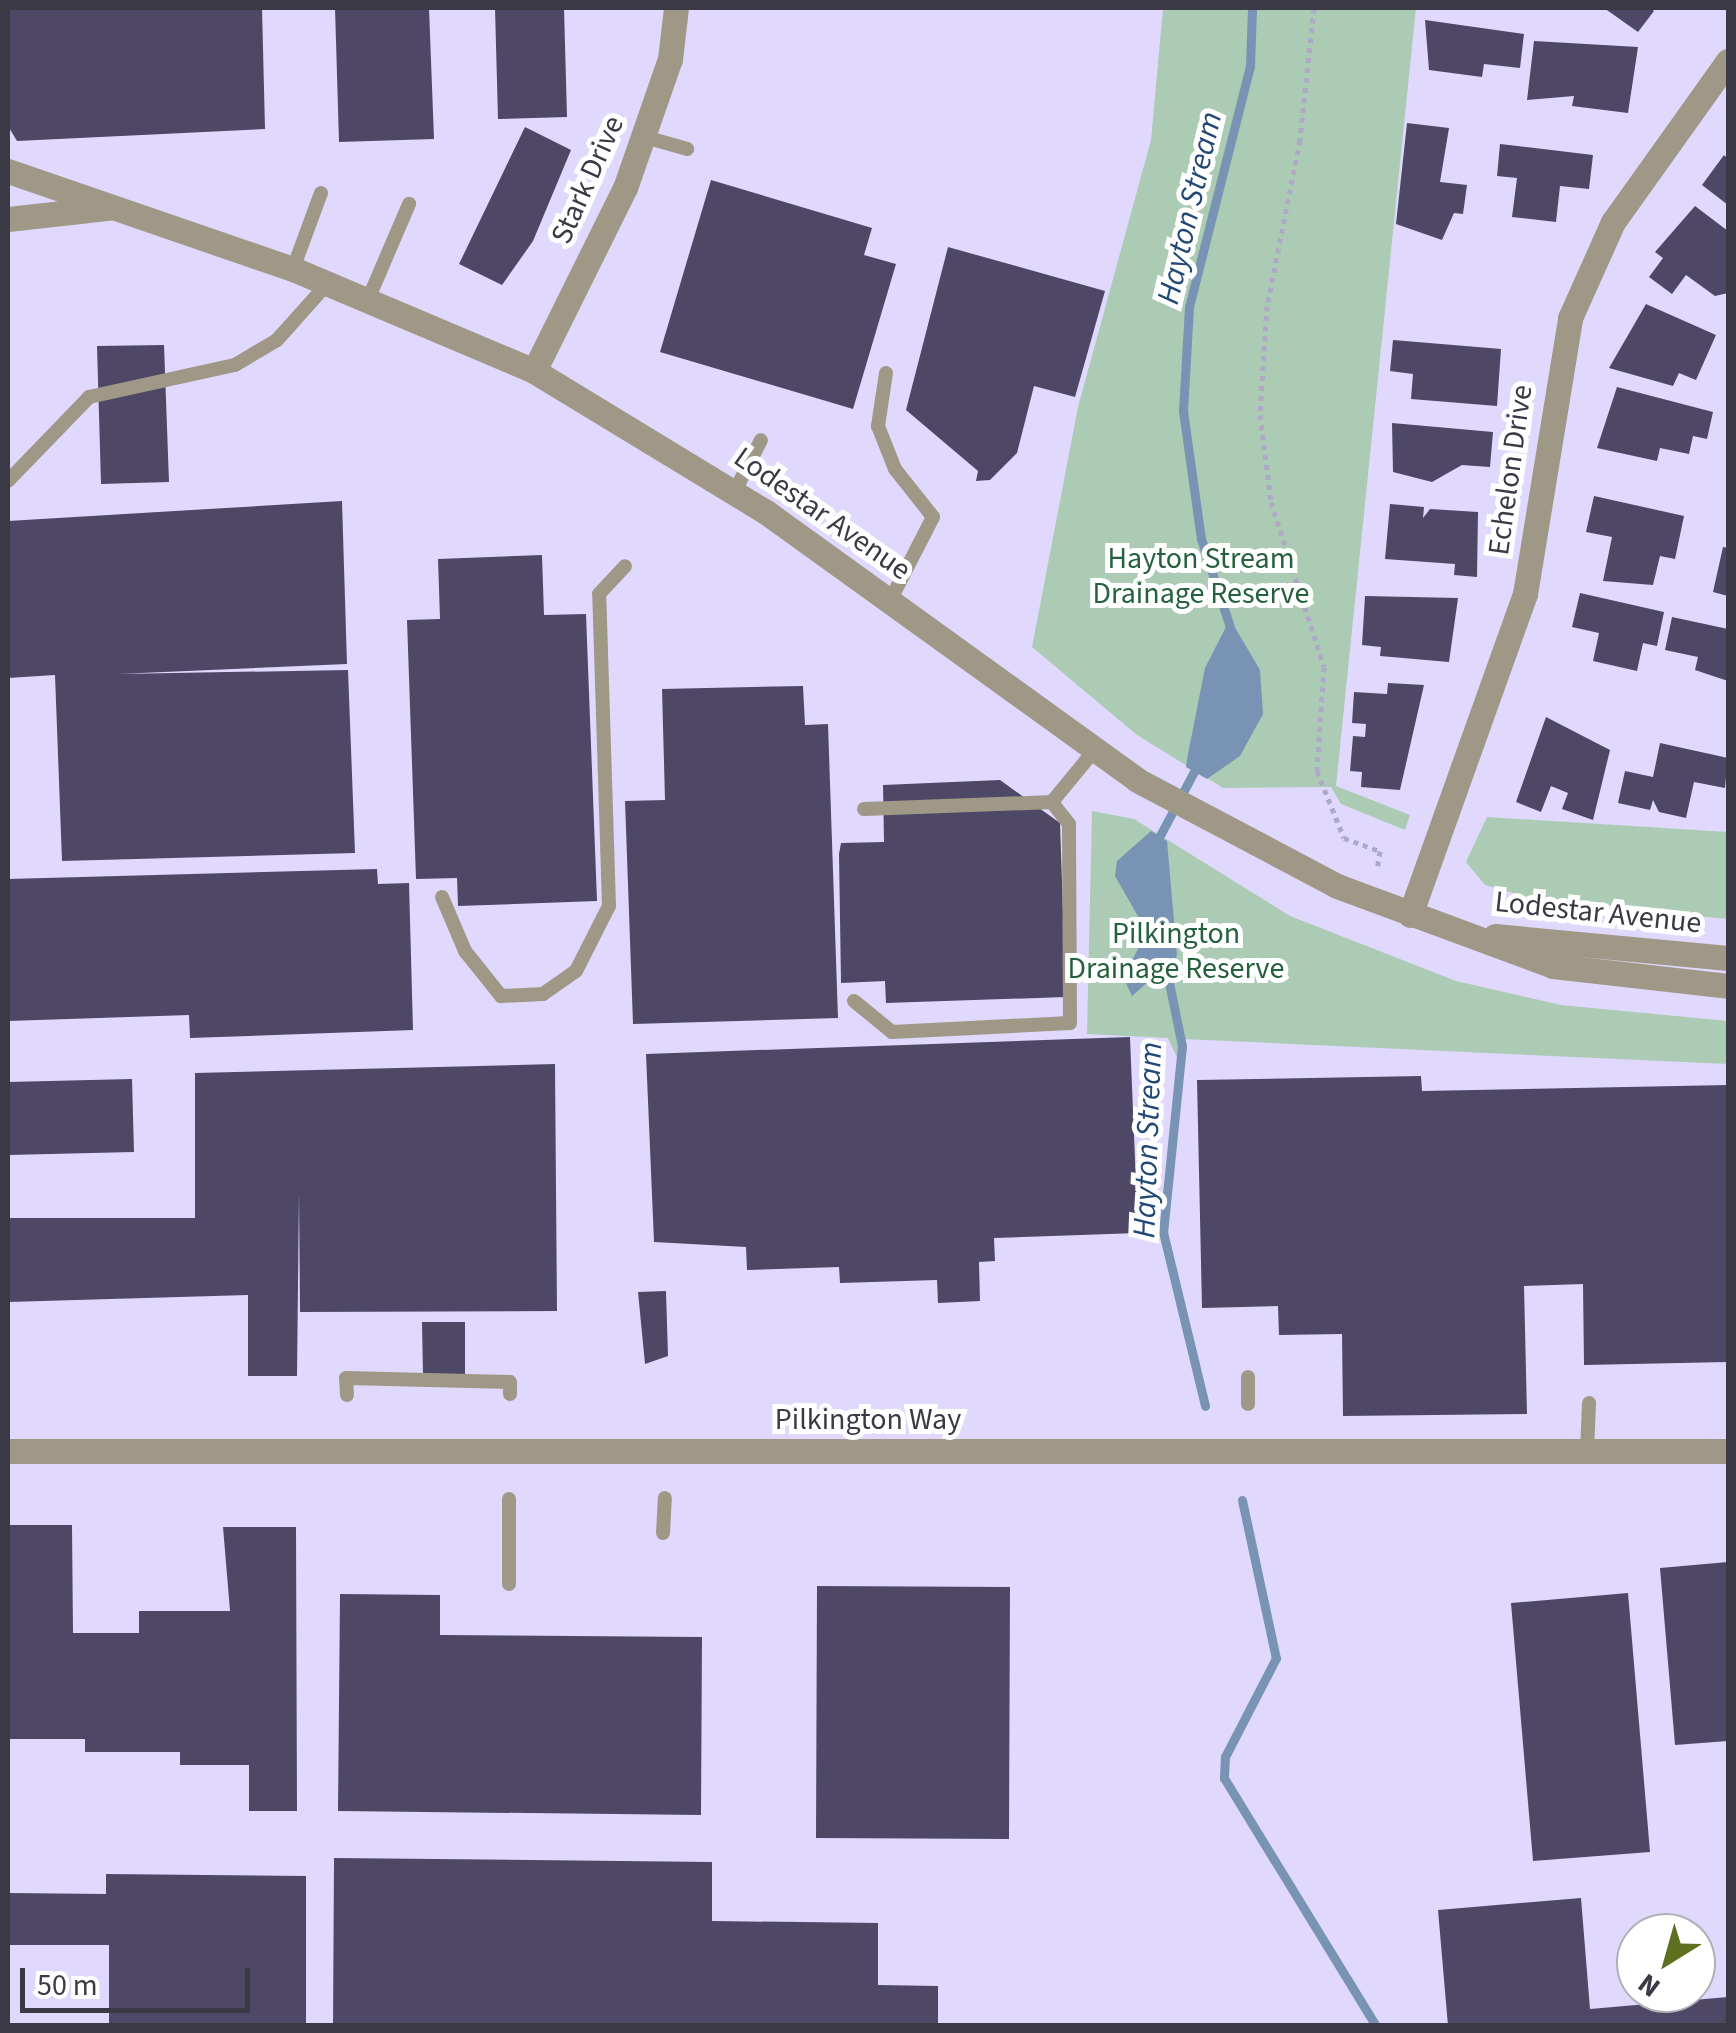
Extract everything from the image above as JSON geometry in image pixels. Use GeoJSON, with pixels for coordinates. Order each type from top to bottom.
{"type":"FeatureCollection","features":[{"type":"Feature","properties":{"kind":"street","name":"Stark Drive"},"geometry":{"type":"LineString","coordinates":[[534,371],[645,137],[676,8]]}},
{"type":"Feature","properties":{"kind":"street","name":"Echelon Drive"},"geometry":{"type":"LineString","coordinates":[[1410,915],[1525,594],[1570,318],[1613,222],[1728,61]]}},
{"type":"Feature","properties":{"kind":"street","name":"Lodestar Avenue"},"geometry":{"type":"LineString","coordinates":[[8,170],[293,269],[534,371],[736,491],[1094,752],[1204,820],[1410,915],[1553,966],[1728,986]]}},
{"type":"Feature","properties":{"kind":"street","name":"Lodestar Avenue"},"geometry":{"type":"LineString","coordinates":[[8,219],[113,207]]}},
{"type":"Feature","properties":{"kind":"street","name":"Lodestar Avenue"},"geometry":{"type":"LineString","coordinates":[[1460,932],[1728,958]]}},
{"type":"Feature","properties":{"kind":"street","name":"Pilkington Way"},"geometry":{"type":"LineString","coordinates":[[8,1452],[1728,1451]]}},
{"type":"Feature","properties":{"kind":"lane"},"geometry":{"type":"LineString","coordinates":[[645,137],[687,149]]}},
{"type":"Feature","properties":{"kind":"lane"},"geometry":{"type":"LineString","coordinates":[[293,269],[320,193]]}},
{"type":"Feature","properties":{"kind":"lane"},"geometry":{"type":"LineString","coordinates":[[367,302],[409,204]]}},
{"type":"Feature","properties":{"kind":"lane"},"geometry":{"type":"LineString","coordinates":[[8,481],[89,397],[236,365],[277,340],[326,284]]}},
{"type":"Feature","properties":{"kind":"lane"},"geometry":{"type":"LineString","coordinates":[[886,373],[878,426],[895,470],[933,517],[890,601]]}},
{"type":"Feature","properties":{"kind":"lane"},"geometry":{"type":"LineString","coordinates":[[736,491],[761,440]]}},
{"type":"Feature","properties":{"kind":"lane"},"geometry":{"type":"LineString","coordinates":[[442,897],[466,950],[502,996],[543,994],[576,971],[609,906],[599,594],[624,566]]}},
{"type":"Feature","properties":{"kind":"lane"},"geometry":{"type":"LineString","coordinates":[[864,809],[1052,802],[1094,752]]}},
{"type":"Feature","properties":{"kind":"lane"},"geometry":{"type":"LineString","coordinates":[[854,1001],[892,1032],[1070,1023],[1069,824],[1052,802]]}},
{"type":"Feature","properties":{"kind":"lane"},"geometry":{"type":"LineString","coordinates":[[1248,1377],[1248,1404]]}},
{"type":"Feature","properties":{"kind":"lane"},"geometry":{"type":"LineString","coordinates":[[346,1395],[346,1378],[510,1382],[510,1394]]}},
{"type":"Feature","properties":{"kind":"lane"},"geometry":{"type":"LineString","coordinates":[[1587,1452],[1589,1403]]}},
{"type":"Feature","properties":{"kind":"lane"},"geometry":{"type":"LineString","coordinates":[[663,1534],[665,1498]]}},
{"type":"Feature","properties":{"kind":"lane"},"geometry":{"type":"LineString","coordinates":[[509,1584],[510,1500]]}},
{"type":"Feature","properties":{"kind":"path"},"geometry":{"type":"LineString","coordinates":[[1314,8],[1300,140],[1266,306],[1260,415],[1271,502],[1324,667],[1317,771],[1344,838],[1380,851],[1377,872]]}},
{"type":"Feature","properties":{"kind":"green space","name":"Hayton Stream Drainage Reserve"},"geometry":{"type":"Polygon","coordinates":[[[1163,8],[1416,8],[1336,786],[1410,815],[1405,830],[1341,804],[1331,787],[1223,788],[1137,735],[1032,647],[1078,407],[1151,140],[1163,8]]]}},
{"type":"Feature","properties":{"kind":"green space","name":"Pilkington Drainage Reserve"},"geometry":{"type":"Polygon","coordinates":[[[1092,811],[1134,819],[1290,916],[1456,981],[1561,1005],[1728,1021],[1728,1064],[1183,1039],[1179,1062],[1168,1038],[1087,1034],[1092,811]]]}},
{"type":"Feature","properties":{"kind":"green space"},"geometry":{"type":"Polygon","coordinates":[[[1487,817],[1728,832],[1728,919],[1545,902],[1485,885],[1466,862],[1487,817]]]}},
{"type":"Feature","properties":{"kind":"water"},"geometry":{"type":"Polygon","coordinates":[[[1230,619],[1260,670],[1263,714],[1240,756],[1207,779],[1186,767],[1205,668],[1230,619]]]}},
{"type":"Feature","properties":{"kind":"water"},"geometry":{"type":"Polygon","coordinates":[[[1151,831],[1167,841],[1177,955],[1166,978],[1160,971],[1132,996],[1123,977],[1147,932],[1115,876],[1117,861],[1151,831]]]}},
{"type":"Feature","properties":{"kind":"building"},"geometry":{"type":"Polygon","coordinates":[[[8,8],[262,8],[265,129],[17,141],[8,126],[8,8]]]}},
{"type":"Feature","properties":{"kind":"building"},"geometry":{"type":"Polygon","coordinates":[[[335,8],[429,8],[434,139],[339,142],[335,8]]]}},
{"type":"Feature","properties":{"kind":"building"},"geometry":{"type":"Polygon","coordinates":[[[495,8],[564,8],[567,117],[498,119],[495,8]]]}},
{"type":"Feature","properties":{"kind":"building"},"geometry":{"type":"Polygon","coordinates":[[[1604,8],[1650,8],[1654,11],[1638,32],[1604,8]]]}},
{"type":"Feature","properties":{"kind":"building"},"geometry":{"type":"Polygon","coordinates":[[[1425,20],[1524,34],[1520,68],[1484,64],[1482,77],[1429,70],[1425,20]]]}},
{"type":"Feature","properties":{"kind":"building"},"geometry":{"type":"Polygon","coordinates":[[[1534,41],[1638,47],[1628,113],[1572,106],[1574,96],[1527,100],[1534,41]]]}},
{"type":"Feature","properties":{"kind":"building"},"geometry":{"type":"Polygon","coordinates":[[[1407,123],[1449,128],[1440,182],[1467,185],[1463,214],[1454,213],[1442,240],[1396,224],[1407,123]]]}},
{"type":"Feature","properties":{"kind":"building"},"geometry":{"type":"Polygon","coordinates":[[[525,127],[571,150],[533,241],[502,285],[459,264],[525,127]]]}},
{"type":"Feature","properties":{"kind":"building"},"geometry":{"type":"Polygon","coordinates":[[[1500,144],[1593,155],[1589,189],[1560,186],[1556,222],[1512,217],[1517,178],[1497,176],[1500,144]]]}},
{"type":"Feature","properties":{"kind":"building"},"geometry":{"type":"Polygon","coordinates":[[[1724,155],[1728,159],[1728,205],[1702,185],[1724,155]]]}},
{"type":"Feature","properties":{"kind":"building"},"geometry":{"type":"Polygon","coordinates":[[[711,180],[872,228],[864,255],[896,264],[853,409],[660,352],[711,180]]]}},
{"type":"Feature","properties":{"kind":"building"},"geometry":{"type":"Polygon","coordinates":[[[1695,206],[1728,231],[1728,293],[1715,296],[1686,275],[1672,294],[1649,277],[1663,258],[1655,252],[1695,206]]]}},
{"type":"Feature","properties":{"kind":"building"},"geometry":{"type":"Polygon","coordinates":[[[948,247],[1105,291],[1075,397],[1034,386],[1017,453],[990,480],[976,481],[978,471],[906,410],[948,247]]]}},
{"type":"Feature","properties":{"kind":"building"},"geometry":{"type":"Polygon","coordinates":[[[1646,304],[1716,335],[1696,380],[1679,373],[1673,386],[1609,368],[1646,304]]]}},
{"type":"Feature","properties":{"kind":"building"},"geometry":{"type":"Polygon","coordinates":[[[1393,340],[1501,349],[1497,406],[1411,399],[1413,374],[1390,371],[1393,340]]]}},
{"type":"Feature","properties":{"kind":"building"},"geometry":{"type":"Polygon","coordinates":[[[164,345],[169,482],[101,484],[97,346],[164,345]]]}},
{"type":"Feature","properties":{"kind":"building"},"geometry":{"type":"Polygon","coordinates":[[[1617,387],[1713,412],[1707,439],[1693,436],[1689,454],[1660,448],[1657,461],[1597,448],[1617,387]]]}},
{"type":"Feature","properties":{"kind":"building"},"geometry":{"type":"Polygon","coordinates":[[[1392,423],[1493,432],[1490,467],[1462,465],[1432,482],[1393,472],[1392,423]]]}},
{"type":"Feature","properties":{"kind":"building"},"geometry":{"type":"Polygon","coordinates":[[[1594,496],[1684,516],[1675,559],[1660,556],[1653,585],[1603,581],[1612,537],[1586,532],[1594,496]]]}},
{"type":"Feature","properties":{"kind":"building"},"geometry":{"type":"Polygon","coordinates":[[[342,501],[347,664],[118,674],[348,670],[355,853],[62,861],[55,675],[8,678],[8,521],[342,501]]]}},
{"type":"Feature","properties":{"kind":"building"},"geometry":{"type":"Polygon","coordinates":[[[1390,504],[1424,507],[1423,518],[1430,509],[1478,512],[1477,577],[1454,575],[1455,564],[1385,559],[1390,504]]]}},
{"type":"Feature","properties":{"kind":"building"},"geometry":{"type":"Polygon","coordinates":[[[1723,547],[1728,548],[1728,596],[1713,592],[1723,547]]]}},
{"type":"Feature","properties":{"kind":"building"},"geometry":{"type":"Polygon","coordinates":[[[542,555],[544,615],[586,614],[597,901],[458,906],[457,878],[416,879],[407,620],[440,619],[438,559],[542,555]]]}},
{"type":"Feature","properties":{"kind":"building"},"geometry":{"type":"Polygon","coordinates":[[[1580,593],[1664,612],[1657,646],[1643,643],[1637,671],[1593,661],[1599,633],[1572,627],[1580,593]]]}},
{"type":"Feature","properties":{"kind":"building"},"geometry":{"type":"Polygon","coordinates":[[[1365,596],[1458,598],[1449,662],[1380,656],[1381,647],[1362,645],[1365,596]]]}},
{"type":"Feature","properties":{"kind":"building"},"geometry":{"type":"Polygon","coordinates":[[[1672,617],[1728,629],[1728,681],[1695,670],[1698,657],[1665,650],[1672,617]]]}},
{"type":"Feature","properties":{"kind":"building"},"geometry":{"type":"Polygon","coordinates":[[[1388,683],[1424,685],[1400,790],[1361,787],[1362,772],[1350,771],[1353,736],[1365,737],[1366,724],[1352,723],[1354,692],[1387,694],[1388,683]]]}},
{"type":"Feature","properties":{"kind":"building"},"geometry":{"type":"Polygon","coordinates":[[[803,686],[805,725],[828,724],[838,1018],[633,1024],[625,801],[665,800],[662,689],[803,686]]]}},
{"type":"Feature","properties":{"kind":"building"},"geometry":{"type":"Polygon","coordinates":[[[1546,717],[1610,750],[1593,820],[1562,809],[1568,793],[1551,786],[1541,812],[1516,802],[1546,717]]]}},
{"type":"Feature","properties":{"kind":"building"},"geometry":{"type":"Polygon","coordinates":[[[1660,743],[1728,758],[1725,788],[1694,782],[1686,818],[1659,812],[1653,800],[1650,810],[1618,803],[1625,771],[1653,777],[1660,743]]]}},
{"type":"Feature","properties":{"kind":"building"},"geometry":{"type":"Polygon","coordinates":[[[1000,780],[1060,823],[1066,997],[886,1003],[885,981],[841,983],[841,843],[884,842],[883,785],[1000,780]]]}},
{"type":"Feature","properties":{"kind":"building"},"geometry":{"type":"Polygon","coordinates":[[[377,869],[378,884],[409,883],[413,1030],[190,1038],[189,1015],[8,1021],[8,879],[377,869]]]}},
{"type":"Feature","properties":{"kind":"building"},"geometry":{"type":"Polygon","coordinates":[[[1130,1037],[1138,1233],[994,1238],[995,1261],[979,1262],[980,1301],[938,1303],[937,1280],[840,1283],[839,1267],[747,1270],[746,1247],[654,1242],[646,1054],[1130,1037]]]}},
{"type":"Feature","properties":{"kind":"building"},"geometry":{"type":"Polygon","coordinates":[[[555,1064],[557,1311],[300,1312],[299,1193],[297,1376],[248,1376],[248,1295],[8,1302],[8,1218],[195,1218],[195,1073],[555,1064]]]}},
{"type":"Feature","properties":{"kind":"building"},"geometry":{"type":"Polygon","coordinates":[[[1421,1076],[1422,1091],[1728,1085],[1728,1362],[1584,1365],[1583,1284],[1524,1286],[1527,1414],[1343,1416],[1342,1334],[1279,1335],[1278,1306],[1202,1308],[1197,1080],[1421,1076]]]}},
{"type":"Feature","properties":{"kind":"building"},"geometry":{"type":"Polygon","coordinates":[[[132,1079],[134,1152],[8,1155],[8,1082],[132,1079]]]}},
{"type":"Feature","properties":{"kind":"building"},"geometry":{"type":"Polygon","coordinates":[[[666,1291],[668,1356],[645,1364],[638,1292],[666,1291]]]}},
{"type":"Feature","properties":{"kind":"building"},"geometry":{"type":"Polygon","coordinates":[[[422,1322],[465,1322],[465,1375],[423,1375],[422,1322]]]}},
{"type":"Feature","properties":{"kind":"building"},"geometry":{"type":"Polygon","coordinates":[[[8,1525],[72,1525],[73,1633],[139,1633],[139,1611],[230,1611],[223,1527],[296,1527],[297,1811],[249,1811],[249,1765],[180,1765],[180,1752],[85,1752],[85,1739],[8,1739],[8,1525]]]}},
{"type":"Feature","properties":{"kind":"building"},"geometry":{"type":"Polygon","coordinates":[[[1728,1562],[1728,1741],[1675,1745],[1660,1568],[1728,1562]]]}},
{"type":"Feature","properties":{"kind":"building"},"geometry":{"type":"Polygon","coordinates":[[[817,1586],[1010,1587],[1009,1839],[816,1838],[817,1586]]]}},
{"type":"Feature","properties":{"kind":"building"},"geometry":{"type":"Polygon","coordinates":[[[1628,1593],[1650,1852],[1533,1861],[1511,1603],[1628,1593]]]}},
{"type":"Feature","properties":{"kind":"building"},"geometry":{"type":"Polygon","coordinates":[[[340,1594],[440,1595],[440,1635],[702,1637],[701,1815],[338,1811],[340,1594]]]}},
{"type":"Feature","properties":{"kind":"building"},"geometry":{"type":"Polygon","coordinates":[[[334,1858],[712,1862],[712,1921],[878,1923],[878,1985],[938,1986],[938,2026],[333,2026],[334,1858]]]}},
{"type":"Feature","properties":{"kind":"building"},"geometry":{"type":"Polygon","coordinates":[[[106,1874],[306,1876],[306,2026],[109,2026],[109,1945],[8,1945],[8,1893],[106,1894],[106,1874]]]}},
{"type":"Feature","properties":{"kind":"building"},"geometry":{"type":"Polygon","coordinates":[[[1581,1898],[1590,2009],[1616,2007],[1616,2013],[1716,2013],[1716,1998],[1728,1997],[1728,2026],[1448,2026],[1438,1910],[1581,1898]]]}},
{"type":"Feature","properties":{"kind":"waterway","name":"Hayton Stream"},"geometry":{"type":"LineString","coordinates":[[1230,627],[1201,539],[1183,411],[1189,307],[1250,66],[1252,8]]}},
{"type":"Feature","properties":{"kind":"waterway","name":"Hayton Stream"},"geometry":{"type":"LineString","coordinates":[[1156,843],[1198,764]]}},
{"type":"Feature","properties":{"kind":"waterway","name":"Hayton Stream"},"geometry":{"type":"LineString","coordinates":[[1166,968],[1182,1046],[1163,1232],[1205,1406]]}},
{"type":"Feature","properties":{"kind":"waterway","name":"Hayton Stream"},"geometry":{"type":"LineString","coordinates":[[1242,1500],[1276,1658],[1225,1757],[1224,1778],[1376,2026]]}}]}
